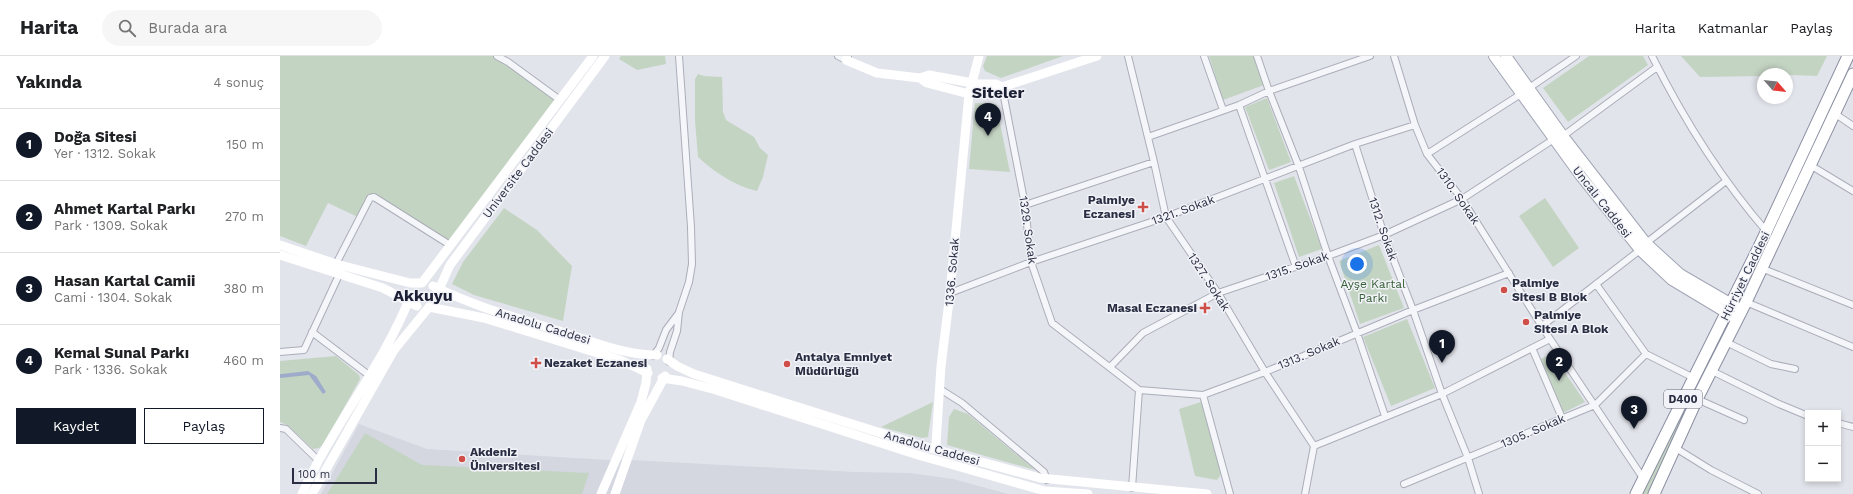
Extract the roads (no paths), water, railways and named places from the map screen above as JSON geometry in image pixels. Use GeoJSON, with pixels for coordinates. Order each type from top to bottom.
{"type":"FeatureCollection","features":[{"type":"Feature","properties":{"kind":"highway","name":"Hürriyet Caddesi"},"geometry":{"type":"LineString","coordinates":[[1654,494],[1674,447],[1726,342],[1767,232],[1848,56]]}},
{"type":"Feature","properties":{"kind":"highway","name":"Hürriyet Caddesi"},"geometry":{"type":"LineString","coordinates":[[1636,494],[1694,378],[1737,310],[1761,268],[1853,74]]}},
{"type":"Feature","properties":{"kind":"main road","name":"Uncalı Caddesi"},"geometry":{"type":"LineString","coordinates":[[1494,56],[1525,91],[1559,138],[1643,246],[1680,274],[1737,310]]}},
{"type":"Feature","properties":{"kind":"main road","name":"Uncalı Caddesi"},"geometry":{"type":"LineString","coordinates":[[1506,56],[1525,91]]}},
{"type":"Feature","properties":{"kind":"street"},"geometry":{"type":"LineString","coordinates":[[497,56],[508,62],[560,100]]}},
{"type":"Feature","properties":{"kind":"street","name":"Universite Caddesi"},"geometry":{"type":"LineString","coordinates":[[422,283],[593,56]]}},
{"type":"Feature","properties":{"kind":"street","name":"Universite Caddesi"},"geometry":{"type":"LineString","coordinates":[[436,290],[450,265],[605,56]]}},
{"type":"Feature","properties":{"kind":"street"},"geometry":{"type":"LineString","coordinates":[[614,494],[641,420],[663,377],[669,370],[668,360],[677,331],[679,312],[689,282],[692,264],[691,219],[679,56]]}},
{"type":"Feature","properties":{"kind":"street","name":"1336. Sokak"},"geometry":{"type":"LineString","coordinates":[[934,449],[936,444],[969,94],[979,56]]}},
{"type":"Feature","properties":{"kind":"street"},"geometry":{"type":"LineString","coordinates":[[920,78],[927,83],[969,94],[995,93],[1002,87],[1097,56]]}},
{"type":"Feature","properties":{"kind":"street","name":"1327. Sokak"},"geometry":{"type":"LineString","coordinates":[[1128,56],[1166,217],[1218,293],[1265,372],[1314,446]]}},
{"type":"Feature","properties":{"kind":"street"},"geometry":{"type":"LineString","coordinates":[[1204,56],[1223,110]]}},
{"type":"Feature","properties":{"kind":"street"},"geometry":{"type":"LineString","coordinates":[[1257,56],[1299,167],[1328,256],[1357,333],[1385,416]]}},
{"type":"Feature","properties":{"kind":"street"},"geometry":{"type":"LineString","coordinates":[[1148,137],[1239,105],[1269,91],[1370,56]]}},
{"type":"Feature","properties":{"kind":"street","name":"1310. Sokak"},"geometry":{"type":"LineString","coordinates":[[1394,56],[1415,125],[1427,154],[1462,199],[1550,339],[1643,478]]}},
{"type":"Feature","properties":{"kind":"street"},"geometry":{"type":"LineString","coordinates":[[1427,154],[1525,91],[1576,56]]}},
{"type":"Feature","properties":{"kind":"street"},"geometry":{"type":"LineString","coordinates":[[1652,56],[1674,98],[1726,181],[1767,232]]}},
{"type":"Feature","properties":{"kind":"street"},"geometry":{"type":"LineString","coordinates":[[844,57],[877,73],[920,78],[929,75],[972,82],[996,84],[1002,87]]}},
{"type":"Feature","properties":{"kind":"street"},"geometry":{"type":"LineString","coordinates":[[976,67],[981,75],[990,84]]}},
{"type":"Feature","properties":{"kind":"street","name":"1315. Sokak"},"geometry":{"type":"LineString","coordinates":[[1110,367],[1143,333],[1218,293],[1328,256],[1384,235],[1462,199],[1559,138],[1657,68]]}},
{"type":"Feature","properties":{"kind":"street","name":"1329. Sokak"},"geometry":{"type":"LineString","coordinates":[[1002,87],[1025,205],[1031,262],[1052,323],[1110,367]]}},
{"type":"Feature","properties":{"kind":"street"},"geometry":{"type":"LineString","coordinates":[[1239,105],[1266,178],[1296,267]]}},
{"type":"Feature","properties":{"kind":"street"},"geometry":{"type":"LineString","coordinates":[[1834,113],[1853,126]]}},
{"type":"Feature","properties":{"kind":"street","name":"1321. Sokak"},"geometry":{"type":"LineString","coordinates":[[950,293],[1031,262],[1166,217],[1266,178],[1299,167],[1355,144],[1415,125]]}},
{"type":"Feature","properties":{"kind":"street","name":"1312. Sokak"},"geometry":{"type":"LineString","coordinates":[[1355,144],[1384,235],[1413,310],[1442,394],[1468,458],[1479,494]]}},
{"type":"Feature","properties":{"kind":"street"},"geometry":{"type":"LineString","coordinates":[[1025,205],[1154,162]]}},
{"type":"Feature","properties":{"kind":"street"},"geometry":{"type":"LineString","coordinates":[[1810,165],[1853,191]]}},
{"type":"Feature","properties":{"kind":"street"},"geometry":{"type":"LineString","coordinates":[[1542,326],[1726,181]]}},
{"type":"Feature","properties":{"kind":"street"},"geometry":{"type":"LineString","coordinates":[[336,264],[370,198],[374,197],[450,245]]}},
{"type":"Feature","properties":{"kind":"street"},"geometry":{"type":"LineString","coordinates":[[280,245],[336,264],[410,283],[430,284],[436,290],[435,302],[429,307],[394,350],[312,494]]}},
{"type":"Feature","properties":{"kind":"street"},"geometry":{"type":"LineString","coordinates":[[280,255],[383,288],[425,308],[429,307]]}},
{"type":"Feature","properties":{"kind":"street"},"geometry":{"type":"LineString","coordinates":[[1761,268],[1853,305]]}},
{"type":"Feature","properties":{"kind":"street","name":"1313. Sokak"},"geometry":{"type":"LineString","coordinates":[[1139,390],[1204,395],[1265,372],[1413,310],[1509,273]]}},
{"type":"Feature","properties":{"kind":"street"},"geometry":{"type":"LineString","coordinates":[[280,352],[304,350],[339,275]]}},
{"type":"Feature","properties":{"kind":"street"},"geometry":{"type":"LineString","coordinates":[[302,494],[319,461],[370,376],[412,301],[415,287],[422,283]]}},
{"type":"Feature","properties":{"kind":"street"},"geometry":{"type":"LineString","coordinates":[[1596,284],[1646,354],[1694,378]]}},
{"type":"Feature","properties":{"kind":"street","name":"Anadolu Caddesi"},"geometry":{"type":"LineString","coordinates":[[436,290],[475,305],[611,348],[644,355],[654,355]]}},
{"type":"Feature","properties":{"kind":"street","name":"Anadolu Caddesi"},"geometry":{"type":"LineString","coordinates":[[429,307],[484,318],[620,360],[647,371]]}},
{"type":"Feature","properties":{"kind":"street"},"geometry":{"type":"LineString","coordinates":[[1737,310],[1853,347]]}},
{"type":"Feature","properties":{"kind":"street"},"geometry":{"type":"LineString","coordinates":[[601,494],[641,402],[646,383],[648,362],[659,348],[666,330],[679,312]]}},
{"type":"Feature","properties":{"kind":"street"},"geometry":{"type":"LineString","coordinates":[[312,332],[370,376]]}},
{"type":"Feature","properties":{"kind":"street"},"geometry":{"type":"LineString","coordinates":[[1305,494],[1314,446],[1442,394],[1550,339]]}},
{"type":"Feature","properties":{"kind":"street"},"geometry":{"type":"LineString","coordinates":[[1726,342],[1771,364],[1795,369]]}},
{"type":"Feature","properties":{"kind":"street"},"geometry":{"type":"LineString","coordinates":[[1532,348],[1562,418]]}},
{"type":"Feature","properties":{"kind":"street","name":"1305. Sokak"},"geometry":{"type":"LineString","coordinates":[[1404,484],[1595,405],[1646,354]]}},
{"type":"Feature","properties":{"kind":"street"},"geometry":{"type":"LineString","coordinates":[[654,355],[668,360]]}},
{"type":"Feature","properties":{"kind":"street","name":"Anadolu Caddesi"},"geometry":{"type":"LineString","coordinates":[[668,360],[694,374],[934,449],[1047,480],[1208,494]]}},
{"type":"Feature","properties":{"kind":"street"},"geometry":{"type":"LineString","coordinates":[[1110,367],[1139,390],[1132,488]]}},
{"type":"Feature","properties":{"kind":"street"},"geometry":{"type":"LineString","coordinates":[[647,371],[654,377],[663,377]]}},
{"type":"Feature","properties":{"kind":"street"},"geometry":{"type":"LineString","coordinates":[[1712,371],[1779,404],[1805,415]]}},
{"type":"Feature","properties":{"kind":"street","name":"Anadolu Caddesi"},"geometry":{"type":"LineString","coordinates":[[663,377],[716,390],[931,459],[1045,491],[1088,494]]}},
{"type":"Feature","properties":{"kind":"street"},"geometry":{"type":"LineString","coordinates":[[940,389],[948,392],[962,403],[1039,467],[1046,474],[1047,480]]}},
{"type":"Feature","properties":{"kind":"street"},"geometry":{"type":"LineString","coordinates":[[1204,395],[1230,494]]}},
{"type":"Feature","properties":{"kind":"street"},"geometry":{"type":"LineString","coordinates":[[1697,399],[1744,420]]}},
{"type":"Feature","properties":{"kind":"street"},"geometry":{"type":"LineString","coordinates":[[1841,424],[1853,427]]}},
{"type":"Feature","properties":{"kind":"street"},"geometry":{"type":"LineString","coordinates":[[280,428],[286,429],[319,461]]}},
{"type":"Feature","properties":{"kind":"street"},"geometry":{"type":"LineString","coordinates":[[1674,447],[1711,470],[1758,494]]}},
{"type":"Feature","properties":{"kind":"street"},"geometry":{"type":"LineString","coordinates":[[931,459],[934,449]]}},
{"type":"Feature","properties":{"kind":"water"},"geometry":{"type":"Polygon","coordinates":[[[308,371],[316,376],[326,392],[323,394],[309,375],[280,378],[280,374],[308,371]]]}},
{"type":"Feature","properties":{"kind":"place","name":"Kemal Sunal Parkı"},"geometry":{"type":"Point","coordinates":[988,136]}},
{"type":"Feature","properties":{"kind":"place","name":"Palmiye Eczanesi"},"geometry":{"type":"Point","coordinates":[1143,207]}},
{"type":"Feature","properties":{"kind":"place","name":"Palmiye Sitesi B Blok"},"geometry":{"type":"Point","coordinates":[1504,290]}},
{"type":"Feature","properties":{"kind":"place","name":"Masal Eczanesi"},"geometry":{"type":"Point","coordinates":[1205,308]}},
{"type":"Feature","properties":{"kind":"place","name":"Palmiye Sitesi A Blok"},"geometry":{"type":"Point","coordinates":[1526,322]}},
{"type":"Feature","properties":{"kind":"place","name":"Nezaket Eczanesi"},"geometry":{"type":"Point","coordinates":[536,363]}},
{"type":"Feature","properties":{"kind":"place","name":"Doğa Sitesi"},"geometry":{"type":"Point","coordinates":[1442,363]}},
{"type":"Feature","properties":{"kind":"place","name":"Antalya Emniyet Müdürlüğü"},"geometry":{"type":"Point","coordinates":[787,364]}},
{"type":"Feature","properties":{"kind":"place","name":"Ahmet Kartal Parkı"},"geometry":{"type":"Point","coordinates":[1559,381]}},
{"type":"Feature","properties":{"kind":"place","name":"Hasan Kartal Camii"},"geometry":{"type":"Point","coordinates":[1634,429]}},
{"type":"Feature","properties":{"kind":"place","name":"Akdeniz Üniversitesi"},"geometry":{"type":"Point","coordinates":[462,459]}},
{"type":"Feature","properties":{"kind":"district","name":"Siteler"},"geometry":{"type":"Point","coordinates":[998,92]}},
{"type":"Feature","properties":{"kind":"district","name":"Akkuyu"},"geometry":{"type":"Point","coordinates":[423,295]}},
{"type":"Feature","properties":{"kind":"park label","name":"Ayşe Kartal Parkı"},"geometry":{"type":"Point","coordinates":[1373,291]}}]}
